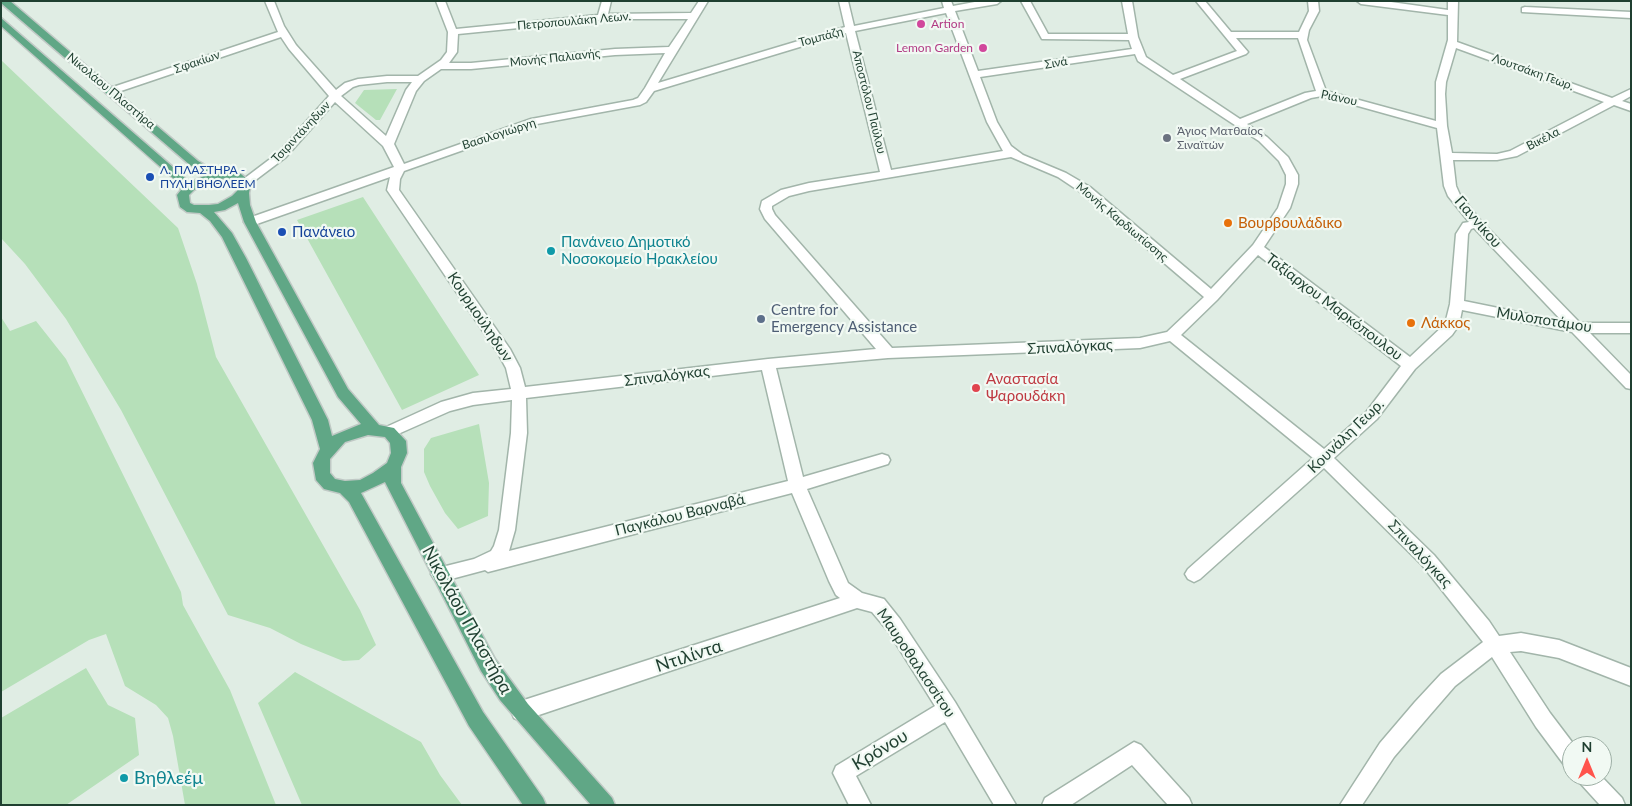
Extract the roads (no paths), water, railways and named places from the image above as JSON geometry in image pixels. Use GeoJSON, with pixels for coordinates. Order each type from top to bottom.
{"type":"FeatureCollection","features":[{"type":"Feature","properties":{"kind":"main road","name":"Νικολάου Πλαστήρα"},"geometry":{"type":"LineString","coordinates":[[4,1],[194,162],[209,172],[237,176],[244,188]]}},
{"type":"Feature","properties":{"kind":"main road","name":"Νικολάου Πλαστήρα"},"geometry":{"type":"LineString","coordinates":[[1,21],[178,177],[188,189]]}},
{"type":"Feature","properties":{"kind":"main road"},"geometry":{"type":"LineString","coordinates":[[221,175],[202,180],[188,189],[182,197],[184,204],[191,209],[204,210],[225,205],[244,188]]}},
{"type":"Feature","properties":{"kind":"main road"},"geometry":{"type":"LineString","coordinates":[[244,188],[244,205],[250,222],[343,393],[382,430],[398,440],[400,446],[397,460],[393,466],[371,483],[345,488],[330,484],[322,475],[321,463],[328,450],[340,438],[357,431],[382,430]]}},
{"type":"Feature","properties":{"kind":"main road"},"geometry":{"type":"LineString","coordinates":[[204,210],[214,218],[228,236],[240,258],[318,414],[328,450]]}},
{"type":"Feature","properties":{"kind":"main road","name":"Νικολάου Πλαστήρα"},"geometry":{"type":"LineString","coordinates":[[393,466],[393,483],[488,665],[506,693],[521,711],[605,805]]}},
{"type":"Feature","properties":{"kind":"main road"},"geometry":{"type":"LineString","coordinates":[[345,488],[355,497],[366,515],[476,719],[536,805]]}},
{"type":"Feature","properties":{"kind":"street","name":"Τσιριντάνηδων"},"geometry":{"type":"LineString","coordinates":[[244,188],[282,155],[335,96],[309,69],[283,32],[268,1]]}},
{"type":"Feature","properties":{"kind":"street"},"geometry":{"type":"LineString","coordinates":[[390,149],[412,90],[420,79],[448,60],[452,52],[453,32],[440,1]]}},
{"type":"Feature","properties":{"kind":"street"},"geometry":{"type":"LineString","coordinates":[[602,17],[608,1]]}},
{"type":"Feature","properties":{"kind":"street","name":"Βασιλογιώργη"},"geometry":{"type":"LineString","coordinates":[[250,222],[535,121],[636,103],[642,100],[650,89],[672,50],[704,1]]}},
{"type":"Feature","properties":{"kind":"street","name":"Αποστόλου Παύλου"},"geometry":{"type":"LineString","coordinates":[[843,1],[886,173]]}},
{"type":"Feature","properties":{"kind":"street","name":"Τομπάζη"},"geometry":{"type":"LineString","coordinates":[[650,89],[804,41],[851,29],[948,5],[997,1]]}},
{"type":"Feature","properties":{"kind":"street"},"geometry":{"type":"LineString","coordinates":[[1025,1],[1045,37],[1133,37]]}},
{"type":"Feature","properties":{"kind":"street","name":"Ταξίαρχου Μαρκόπουλου"},"geometry":{"type":"LineString","coordinates":[[1127,1],[1133,37],[1138,51],[1146,62],[1275,148],[1284,158],[1292,175],[1292,184],[1284,208],[1258,248],[1212,297],[1172,334]]}},
{"type":"Feature","properties":{"kind":"street"},"geometry":{"type":"LineString","coordinates":[[1171,79],[1243,52],[1231,35],[1200,1]]}},
{"type":"Feature","properties":{"kind":"street"},"geometry":{"type":"LineString","coordinates":[[1313,1],[1313,14],[1302,35],[1322,93]]}},
{"type":"Feature","properties":{"kind":"street","name":"Γιαννίκου"},"geometry":{"type":"LineString","coordinates":[[1361,1],[1453,7],[1452,43],[1441,82],[1442,126],[1450,186],[1454,196],[1477,224],[1631,384]]}},
{"type":"Feature","properties":{"kind":"street"},"geometry":{"type":"LineString","coordinates":[[948,5],[998,134],[1003,144],[1012,153]]}},
{"type":"Feature","properties":{"kind":"street"},"geometry":{"type":"LineString","coordinates":[[1525,10],[1631,15]]}},
{"type":"Feature","properties":{"kind":"street","name":"Πετροπουλάκη Λεων."},"geometry":{"type":"LineString","coordinates":[[453,32],[602,17],[694,16]]}},
{"type":"Feature","properties":{"kind":"street","name":"Σφακίων"},"geometry":{"type":"LineString","coordinates":[[111,91],[283,32]]}},
{"type":"Feature","properties":{"kind":"street"},"geometry":{"type":"LineString","coordinates":[[1231,35],[1302,35]]}},
{"type":"Feature","properties":{"kind":"street","name":"Λουτσάκη Γεωρ."},"geometry":{"type":"LineString","coordinates":[[1452,43],[1631,108]]}},
{"type":"Feature","properties":{"kind":"street","name":"Μονής Παλιανής"},"geometry":{"type":"LineString","coordinates":[[439,66],[471,66],[615,52],[672,50]]}},
{"type":"Feature","properties":{"kind":"street","name":"Σινά"},"geometry":{"type":"LineString","coordinates":[[974,75],[1138,51]]}},
{"type":"Feature","properties":{"kind":"street"},"geometry":{"type":"LineString","coordinates":[[400,168],[390,149],[335,96],[349,85],[358,82],[386,79],[420,79]]}},
{"type":"Feature","properties":{"kind":"street","name":"Βικέλα"},"geometry":{"type":"LineString","coordinates":[[1447,156],[1507,156],[1631,92]]}},
{"type":"Feature","properties":{"kind":"street","name":"Ριάνου"},"geometry":{"type":"LineString","coordinates":[[1239,123],[1309,95],[1322,93],[1442,126]]}},
{"type":"Feature","properties":{"kind":"street"},"geometry":{"type":"LineString","coordinates":[[888,353],[769,216],[765,206],[774,198],[810,187],[1012,153]]}},
{"type":"Feature","properties":{"kind":"street","name":"Μονής Καρδιωτίσσης"},"geometry":{"type":"LineString","coordinates":[[1012,153],[1062,175],[1086,190],[1212,297]]}},
{"type":"Feature","properties":{"kind":"street","name":"Κουρμούληδων"},"geometry":{"type":"LineString","coordinates":[[400,168],[394,179],[393,190],[505,353],[513,368],[519,393],[519,433],[504,544],[497,556],[477,566],[440,574]]}},
{"type":"Feature","properties":{"kind":"street","name":"Κουνάλη Γεωρ."},"geometry":{"type":"LineString","coordinates":[[1194,574],[1325,459],[1372,415],[1410,365],[1447,332],[1452,325],[1457,304],[1462,234],[1467,226],[1477,224]]}},
{"type":"Feature","properties":{"kind":"street","name":"Ταξίαρχου Μαρκόπουλου"},"geometry":{"type":"LineString","coordinates":[[1258,248],[1410,365]]}},
{"type":"Feature","properties":{"kind":"street","name":"Μυλοποτάμου"},"geometry":{"type":"LineString","coordinates":[[1457,304],[1524,319],[1577,327],[1631,328]]}},
{"type":"Feature","properties":{"kind":"street","name":"Σπιναλόγκας"},"geometry":{"type":"LineString","coordinates":[[382,430],[446,406],[473,399],[519,393],[768,364],[888,353],[1140,343],[1172,334],[1325,459],[1428,560],[1473,613],[1543,720],[1562,746]]}},
{"type":"Feature","properties":{"kind":"street","name":"Μαυροθαλασσίτου"},"geometry":{"type":"LineString","coordinates":[[768,364],[797,485],[842,589],[857,600],[878,605],[894,625],[1006,805]]}},
{"type":"Feature","properties":{"kind":"street","name":"Παγκάλου Βαρναβά"},"geometry":{"type":"LineString","coordinates":[[477,566],[797,485],[882,460]]}},
{"type":"Feature","properties":{"kind":"street","name":"Ντιλίντα"},"geometry":{"type":"LineString","coordinates":[[521,711],[857,600]]}},
{"type":"Feature","properties":{"kind":"street"},"geometry":{"type":"LineString","coordinates":[[1350,805],[1387,750],[1448,680],[1479,655],[1495,646],[1521,642],[1559,649],[1631,677]]}},
{"type":"Feature","properties":{"kind":"street","name":"Κρόνου"},"geometry":{"type":"LineString","coordinates":[[861,805],[842,773],[948,709]]}},
{"type":"Feature","properties":{"kind":"street"},"geometry":{"type":"LineString","coordinates":[[1061,802],[1134,752],[1182,805]]}},
{"type":"Feature","properties":{"kind":"street"},"geometry":{"type":"LineString","coordinates":[[1597,786],[1615,805]]}},
{"type":"Feature","properties":{"kind":"place","name":"Artion"},"geometry":{"type":"Point","coordinates":[921,24]}},
{"type":"Feature","properties":{"kind":"place","name":"Lemon Garden"},"geometry":{"type":"Point","coordinates":[983,48]}},
{"type":"Feature","properties":{"kind":"place","name":"Άγιος Ματθαίος Σιναϊτών"},"geometry":{"type":"Point","coordinates":[1167,138]}},
{"type":"Feature","properties":{"kind":"place","name":"Λ. ΠΛΑΣΤΗΡΑ - ΠΥΛΗ ΒΗΘΛΕΕΜ"},"geometry":{"type":"Point","coordinates":[150,177]}},
{"type":"Feature","properties":{"kind":"place","name":"Βουρβουλάδικο"},"geometry":{"type":"Point","coordinates":[1228,223]}},
{"type":"Feature","properties":{"kind":"place","name":"Πανάνειο"},"geometry":{"type":"Point","coordinates":[282,232]}},
{"type":"Feature","properties":{"kind":"place","name":"Πανάνειο Δημοτικό Νοσοκομείο Ηρακλείου"},"geometry":{"type":"Point","coordinates":[551,251]}},
{"type":"Feature","properties":{"kind":"place","name":"Centre for Emergency Assistance"},"geometry":{"type":"Point","coordinates":[761,319]}},
{"type":"Feature","properties":{"kind":"place","name":"Λάκκος"},"geometry":{"type":"Point","coordinates":[1411,323]}},
{"type":"Feature","properties":{"kind":"place","name":"Αναστασία Ψαρουδάκη"},"geometry":{"type":"Point","coordinates":[976,388]}},
{"type":"Feature","properties":{"kind":"place","name":"Βηθλεέμ"},"geometry":{"type":"Point","coordinates":[124,778]}}]}
